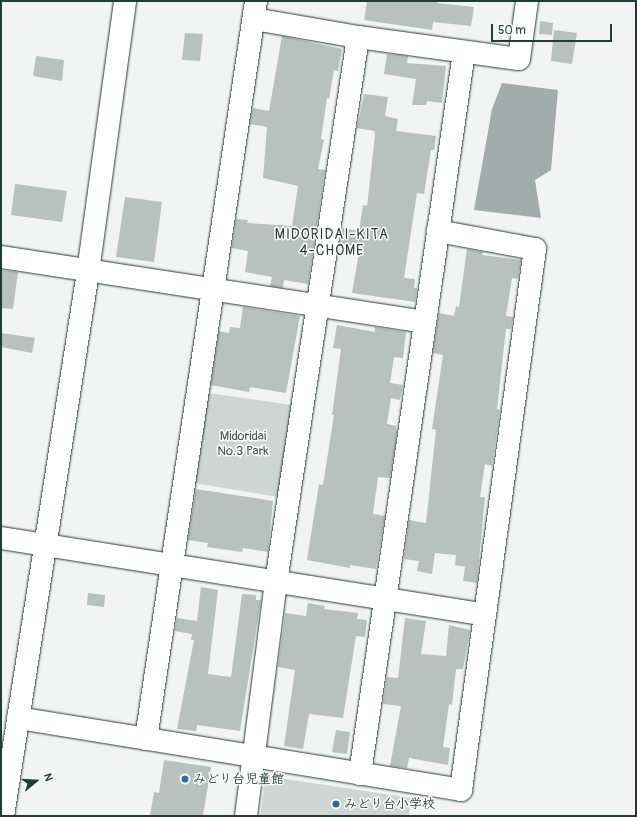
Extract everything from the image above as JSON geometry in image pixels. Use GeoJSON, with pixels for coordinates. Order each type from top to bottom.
{"type":"FeatureCollection","features":[{"type":"Feature","properties":{"kind":"street"},"geometry":{"type":"LineString","coordinates":[[3,816],[88,272],[125,1]]}},
{"type":"Feature","properties":{"kind":"street"},"geometry":{"type":"LineString","coordinates":[[146,739],[255,10],[358,37],[519,59],[527,1]]}},
{"type":"Feature","properties":{"kind":"street"},"geometry":{"type":"LineString","coordinates":[[246,816],[255,756],[276,582],[358,37]]}},
{"type":"Feature","properties":{"kind":"street"},"geometry":{"type":"LineString","coordinates":[[360,774],[464,52]]}},
{"type":"Feature","properties":{"kind":"street"},"geometry":{"type":"LineString","coordinates":[[18,718],[461,790],[535,249],[438,231]]}},
{"type":"Feature","properties":{"kind":"street"},"geometry":{"type":"LineString","coordinates":[[1,258],[425,322]]}},
{"type":"Feature","properties":{"kind":"street"},"geometry":{"type":"LineString","coordinates":[[1,538],[485,615]]}},
{"type":"Feature","properties":{"kind":"green space","name":"Midoridai No.3 Park"},"geometry":{"type":"Polygon","coordinates":[[[208,393],[292,405],[279,497],[194,483],[208,393]]]}},
{"type":"Feature","properties":{"kind":"green space","name":"みどり台小学校"},"geometry":{"type":"Polygon","coordinates":[[[266,776],[411,798],[409,816],[260,816],[266,776]]]}},
{"type":"Feature","properties":{"kind":"shaded area"},"geometry":{"type":"Polygon","coordinates":[[[502,83],[558,90],[551,170],[535,180],[541,218],[474,210],[492,109],[502,83]]]}},
{"type":"Feature","properties":{"kind":"building"},"geometry":{"type":"Polygon","coordinates":[[[367,1],[437,1],[437,3],[474,7],[471,26],[433,22],[432,30],[364,20],[367,1]]]}},
{"type":"Feature","properties":{"kind":"building"},"geometry":{"type":"Polygon","coordinates":[[[540,21],[553,23],[552,35],[539,34],[540,21]]]}},
{"type":"Feature","properties":{"kind":"building"},"geometry":{"type":"Polygon","coordinates":[[[554,30],[577,33],[572,64],[551,61],[554,30]]]}},
{"type":"Feature","properties":{"kind":"building"},"geometry":{"type":"Polygon","coordinates":[[[185,33],[203,34],[200,61],[182,60],[185,33]]]}},
{"type":"Feature","properties":{"kind":"building"},"geometry":{"type":"Polygon","coordinates":[[[282,36],[342,49],[338,71],[334,70],[329,99],[327,98],[321,139],[324,140],[318,169],[325,170],[308,284],[284,280],[283,288],[270,286],[272,277],[245,272],[248,251],[232,248],[236,219],[248,220],[247,223],[292,226],[298,186],[263,178],[267,127],[250,124],[253,108],[269,111],[282,36]]]}},
{"type":"Feature","properties":{"kind":"building"},"geometry":{"type":"Polygon","coordinates":[[[387,54],[408,56],[407,63],[446,66],[442,103],[427,101],[426,105],[412,105],[416,79],[384,74],[387,54]]]}},
{"type":"Feature","properties":{"kind":"building"},"geometry":{"type":"Polygon","coordinates":[[[36,56],[64,60],[62,81],[33,76],[36,56]]]}},
{"type":"Feature","properties":{"kind":"building"},"geometry":{"type":"Polygon","coordinates":[[[364,94],[388,97],[385,116],[398,119],[396,131],[436,136],[434,150],[431,150],[424,194],[417,193],[404,278],[415,279],[414,288],[417,288],[415,302],[352,293],[359,252],[339,248],[342,228],[359,231],[363,205],[367,206],[375,135],[374,131],[357,128],[364,94]]]}},
{"type":"Feature","properties":{"kind":"building"},"geometry":{"type":"Polygon","coordinates":[[[15,184],[67,191],[62,222],[11,215],[15,184]]]}},
{"type":"Feature","properties":{"kind":"building"},"geometry":{"type":"Polygon","coordinates":[[[125,197],[162,202],[154,262],[116,257],[125,197]]]}},
{"type":"Feature","properties":{"kind":"building"},"geometry":{"type":"Polygon","coordinates":[[[467,249],[483,252],[482,255],[521,260],[518,279],[512,278],[506,316],[513,317],[511,329],[506,329],[497,409],[500,410],[492,466],[485,464],[480,497],[485,497],[477,583],[463,581],[465,567],[455,565],[456,555],[435,553],[432,574],[417,571],[419,561],[404,559],[409,520],[426,523],[436,430],[432,429],[443,355],[433,353],[439,313],[454,316],[456,306],[459,307],[467,249]]]}},
{"type":"Feature","properties":{"kind":"building"},"geometry":{"type":"Polygon","coordinates":[[[1,270],[18,272],[13,309],[1,308],[1,270]]]}},
{"type":"Feature","properties":{"kind":"building"},"geometry":{"type":"Polygon","coordinates":[[[243,307],[300,316],[286,393],[250,387],[249,392],[211,385],[219,331],[229,333],[230,327],[240,328],[243,307]]]}},
{"type":"Feature","properties":{"kind":"building"},"geometry":{"type":"Polygon","coordinates":[[[337,325],[375,332],[375,327],[406,332],[403,358],[394,357],[390,383],[403,385],[400,400],[391,398],[387,424],[396,426],[397,432],[390,478],[378,477],[373,514],[385,516],[376,569],[350,565],[350,568],[307,560],[319,484],[323,485],[334,415],[332,415],[341,349],[333,348],[337,325]]]}},
{"type":"Feature","properties":{"kind":"building"},"geometry":{"type":"Polygon","coordinates":[[[1,333],[35,338],[32,353],[1,347],[1,333]]]}},
{"type":"Feature","properties":{"kind":"building"},"geometry":{"type":"Polygon","coordinates":[[[196,489],[273,501],[268,552],[243,548],[242,552],[207,547],[208,543],[188,540],[196,489]]]}},
{"type":"Feature","properties":{"kind":"building"},"geometry":{"type":"Polygon","coordinates":[[[201,587],[218,590],[208,674],[231,677],[242,594],[256,595],[256,600],[261,600],[240,731],[197,725],[196,731],[177,729],[194,640],[191,640],[192,634],[175,631],[177,618],[197,621],[201,587]]]}},
{"type":"Feature","properties":{"kind":"building"},"geometry":{"type":"Polygon","coordinates":[[[88,593],[105,595],[104,607],[87,605],[88,593]]]}},
{"type":"Feature","properties":{"kind":"building"},"geometry":{"type":"Polygon","coordinates":[[[308,603],[325,606],[324,609],[358,613],[357,619],[367,620],[365,637],[356,636],[343,718],[309,714],[303,749],[284,746],[295,670],[278,667],[285,613],[306,616],[308,603]]]}},
{"type":"Feature","properties":{"kind":"building"},"geometry":{"type":"Polygon","coordinates":[[[405,618],[426,621],[421,654],[446,656],[449,625],[470,630],[463,669],[456,669],[452,705],[449,704],[443,747],[450,748],[448,765],[409,758],[407,768],[390,766],[401,706],[383,704],[387,677],[398,678],[405,618]]]}},
{"type":"Feature","properties":{"kind":"building"},"geometry":{"type":"Polygon","coordinates":[[[336,730],[350,732],[347,754],[332,752],[336,730]]]}},
{"type":"Feature","properties":{"kind":"building","name":"みどり台児童館"},"geometry":{"type":"Polygon","coordinates":[[[164,760],[211,767],[203,816],[150,816],[154,792],[159,793],[164,760]]]}},
{"type":"Feature","properties":{"kind":"place","name":"みどり台児童館"},"geometry":{"type":"Point","coordinates":[185,779]}},
{"type":"Feature","properties":{"kind":"place","name":"みどり台小学校"},"geometry":{"type":"Point","coordinates":[336,804]}},
{"type":"Feature","properties":{"kind":"district","name":"MIDORIDAI-KITA 4-CHOME"},"geometry":{"type":"Point","coordinates":[332,244]}}]}
